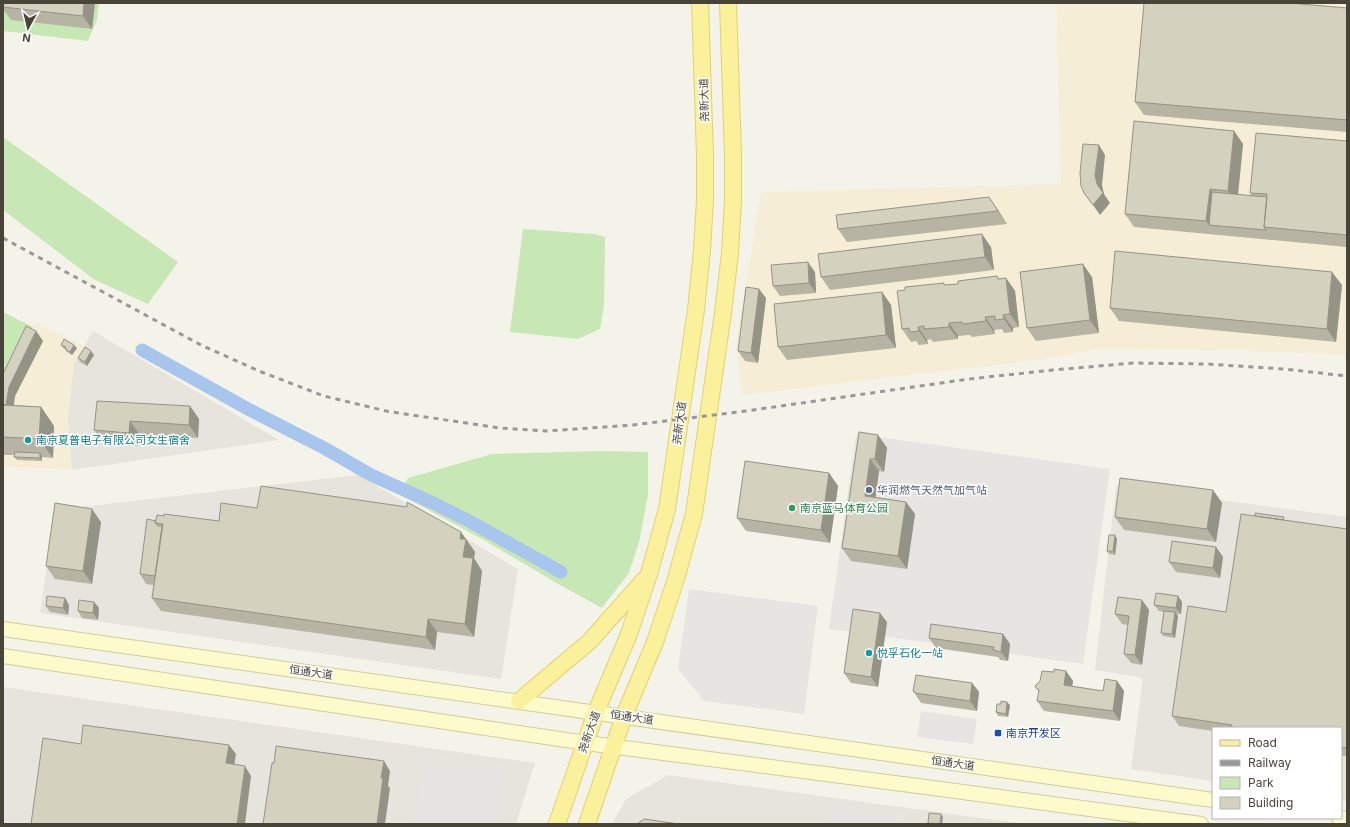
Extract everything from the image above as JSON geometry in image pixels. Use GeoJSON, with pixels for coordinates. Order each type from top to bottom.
{"type":"FeatureCollection","features":[{"type":"Feature","properties":{"kind":"main road","name":"尧新大道"},"geometry":{"type":"LineString","coordinates":[[557,824],[596,712],[629,634],[649,574],[667,509],[696,310],[702,250],[705,200],[705,156],[700,3]]}},
{"type":"Feature","properties":{"kind":"main road"},"geometry":{"type":"LineString","coordinates":[[587,824],[624,716],[655,642],[676,582],[694,514],[723,313],[730,252],[733,201],[733,155],[728,3]]}},
{"type":"Feature","properties":{"kind":"main road"},"geometry":{"type":"LineString","coordinates":[[519,702],[590,641],[649,574]]}},
{"type":"Feature","properties":{"kind":"main road","name":"恒通大道"},"geometry":{"type":"LineString","coordinates":[[3,629],[1212,800]]}},
{"type":"Feature","properties":{"kind":"main road"},"geometry":{"type":"LineString","coordinates":[[3,656],[614,747],[1201,824]]}},
{"type":"Feature","properties":{"kind":"shaded area"},"geometry":{"type":"Polygon","coordinates":[[[1056,3],[1347,3],[1347,355],[1234,350],[1100,349],[1038,360],[742,395],[736,345],[761,192],[1061,184],[1056,3]]]}},
{"type":"Feature","properties":{"kind":"shaded area"},"geometry":{"type":"Polygon","coordinates":[[[37,323],[85,346],[74,363],[72,470],[3,466],[3,391],[37,323]]]}},
{"type":"Feature","properties":{"kind":"shaded area"},"geometry":{"type":"Polygon","coordinates":[[[93,331],[279,440],[72,470],[68,420],[74,363],[93,331]]]}},
{"type":"Feature","properties":{"kind":"shaded area"},"geometry":{"type":"Polygon","coordinates":[[[856,434],[1110,469],[1083,664],[829,629],[856,434]]]}},
{"type":"Feature","properties":{"kind":"shaded area"},"geometry":{"type":"Polygon","coordinates":[[[358,475],[518,569],[501,679],[40,613],[55,510],[358,475]]]}},
{"type":"Feature","properties":{"kind":"shaded area"},"geometry":{"type":"Polygon","coordinates":[[[1116,486],[1347,517],[1347,801],[1342,800],[1342,727],[1212,727],[1212,781],[1131,769],[1143,678],[1095,670],[1116,486]]]}},
{"type":"Feature","properties":{"kind":"shaded area"},"geometry":{"type":"Polygon","coordinates":[[[689,589],[818,606],[804,714],[704,701],[678,669],[689,589]]]}},
{"type":"Feature","properties":{"kind":"shaded area"},"geometry":{"type":"Polygon","coordinates":[[[3,687],[535,763],[516,824],[3,824],[3,687]]]}},
{"type":"Feature","properties":{"kind":"shaded area"},"geometry":{"type":"Polygon","coordinates":[[[921,711],[977,719],[973,744],[917,737],[921,711]]]}},
{"type":"Feature","properties":{"kind":"shaded area"},"geometry":{"type":"Polygon","coordinates":[[[422,755],[510,767],[502,824],[414,824],[422,755]]]}},
{"type":"Feature","properties":{"kind":"shaded area"},"geometry":{"type":"Polygon","coordinates":[[[668,775],[1025,824],[612,824],[626,799],[668,775]]]}},
{"type":"Feature","properties":{"kind":"shaded area"},"geometry":{"type":"Polygon","coordinates":[[[832,802],[901,812],[899,824],[829,824],[832,802]]]}},
{"type":"Feature","properties":{"kind":"green space"},"geometry":{"type":"Polygon","coordinates":[[[3,3],[99,3],[97,20],[88,41],[3,31],[3,3]]]}},
{"type":"Feature","properties":{"kind":"green space"},"geometry":{"type":"Polygon","coordinates":[[[3,137],[178,262],[148,304],[95,280],[3,210],[3,137]]]}},
{"type":"Feature","properties":{"kind":"green space"},"geometry":{"type":"Polygon","coordinates":[[[523,229],[594,234],[605,237],[604,306],[600,329],[578,339],[510,332],[523,229]]]}},
{"type":"Feature","properties":{"kind":"green space"},"geometry":{"type":"Polygon","coordinates":[[[3,312],[33,327],[6,381],[3,379],[3,312]]]}},
{"type":"Feature","properties":{"kind":"green space"},"geometry":{"type":"Polygon","coordinates":[[[600,451],[648,452],[648,495],[639,542],[629,573],[602,608],[482,539],[399,494],[408,478],[492,454],[600,451]]]}},
{"type":"Feature","properties":{"kind":"building"},"geometry":{"type":"Polygon","coordinates":[[[3,3],[84,3],[83,16],[3,7],[3,3]]]}},
{"type":"Feature","properties":{"kind":"building"},"geometry":{"type":"Polygon","coordinates":[[[1144,3],[1289,3],[1347,8],[1347,120],[1135,102],[1144,3]]]}},
{"type":"Feature","properties":{"kind":"building"},"geometry":{"type":"Polygon","coordinates":[[[1134,121],[1234,131],[1228,191],[1210,189],[1206,221],[1125,214],[1134,121]]]}},
{"type":"Feature","properties":{"kind":"building"},"geometry":{"type":"Polygon","coordinates":[[[1256,133],[1347,141],[1347,235],[1264,227],[1267,194],[1250,193],[1256,133]]]}},
{"type":"Feature","properties":{"kind":"building"},"geometry":{"type":"Polygon","coordinates":[[[1083,144],[1099,145],[1095,175],[1097,184],[1103,193],[1093,205],[1084,193],[1081,186],[1080,173],[1083,144]]]}},
{"type":"Feature","properties":{"kind":"building"},"geometry":{"type":"Polygon","coordinates":[[[1212,192],[1267,197],[1264,227],[1266,230],[1209,225],[1212,192]]]}},
{"type":"Feature","properties":{"kind":"building"},"geometry":{"type":"Polygon","coordinates":[[[989,197],[998,211],[838,229],[836,215],[989,197]]]}},
{"type":"Feature","properties":{"kind":"building"},"geometry":{"type":"Polygon","coordinates":[[[982,234],[985,257],[821,277],[818,254],[982,234]]]}},
{"type":"Feature","properties":{"kind":"building"},"geometry":{"type":"Polygon","coordinates":[[[1115,251],[1332,272],[1327,329],[1110,308],[1115,251]]]}},
{"type":"Feature","properties":{"kind":"building"},"geometry":{"type":"Polygon","coordinates":[[[808,262],[809,283],[773,286],[771,265],[808,262]]]}},
{"type":"Feature","properties":{"kind":"building"},"geometry":{"type":"Polygon","coordinates":[[[1083,264],[1090,320],[1027,328],[1020,272],[1083,264]]]}},
{"type":"Feature","properties":{"kind":"building"},"geometry":{"type":"Polygon","coordinates":[[[997,276],[998,279],[1006,278],[1010,314],[1003,315],[1004,319],[995,320],[995,316],[985,317],[986,321],[963,324],[962,322],[949,323],[949,327],[924,329],[924,326],[918,327],[919,331],[910,332],[909,328],[902,329],[897,291],[905,290],[905,287],[944,283],[944,285],[958,284],[958,281],[997,276]]]}},
{"type":"Feature","properties":{"kind":"building"},"geometry":{"type":"Polygon","coordinates":[[[746,287],[759,289],[751,353],[738,351],[746,287]]]}},
{"type":"Feature","properties":{"kind":"building"},"geometry":{"type":"Polygon","coordinates":[[[882,292],[886,335],[778,347],[774,304],[882,292]]]}},
{"type":"Feature","properties":{"kind":"building"},"geometry":{"type":"Polygon","coordinates":[[[26,326],[36,331],[9,387],[6,405],[3,405],[3,374],[26,326]]]}},
{"type":"Feature","properties":{"kind":"building"},"geometry":{"type":"Polygon","coordinates":[[[64,339],[74,345],[70,352],[65,349],[66,347],[61,345],[64,339]]]}},
{"type":"Feature","properties":{"kind":"building"},"geometry":{"type":"Polygon","coordinates":[[[85,347],[91,351],[85,362],[78,358],[85,347]]]}},
{"type":"Feature","properties":{"kind":"building"},"geometry":{"type":"Polygon","coordinates":[[[97,401],[190,406],[189,425],[130,421],[129,433],[94,430],[97,401]]]}},
{"type":"Feature","properties":{"kind":"building"},"geometry":{"type":"Polygon","coordinates":[[[3,405],[41,407],[39,439],[3,437],[3,405]]]}},
{"type":"Feature","properties":{"kind":"building"},"geometry":{"type":"Polygon","coordinates":[[[859,432],[878,435],[875,459],[870,459],[865,496],[906,502],[898,556],[842,548],[859,432]]]}},
{"type":"Feature","properties":{"kind":"building"},"geometry":{"type":"Polygon","coordinates":[[[15,452],[40,453],[40,458],[14,457],[15,452]]]}},
{"type":"Feature","properties":{"kind":"building","name":"南京蓝马体育公园"},"geometry":{"type":"Polygon","coordinates":[[[745,461],[829,473],[821,530],[737,518],[745,461]]]}},
{"type":"Feature","properties":{"kind":"building"},"geometry":{"type":"Polygon","coordinates":[[[1120,478],[1213,490],[1207,529],[1115,517],[1120,478]]]}},
{"type":"Feature","properties":{"kind":"building"},"geometry":{"type":"Polygon","coordinates":[[[261,486],[407,507],[407,502],[461,532],[460,539],[466,539],[463,557],[473,558],[465,624],[428,619],[426,637],[152,598],[163,524],[155,523],[157,515],[164,516],[164,514],[219,521],[221,503],[257,508],[261,486]]]}},
{"type":"Feature","properties":{"kind":"building"},"geometry":{"type":"Polygon","coordinates":[[[55,503],[92,509],[83,571],[46,566],[55,503]]]}},
{"type":"Feature","properties":{"kind":"building"},"geometry":{"type":"Polygon","coordinates":[[[1255,513],[1284,517],[1283,520],[1255,516],[1255,513]]]}},
{"type":"Feature","properties":{"kind":"building"},"geometry":{"type":"Polygon","coordinates":[[[1241,514],[1347,529],[1347,748],[1342,747],[1342,727],[1232,727],[1232,725],[1172,716],[1188,606],[1226,612],[1241,514]]]}},
{"type":"Feature","properties":{"kind":"building"},"geometry":{"type":"Polygon","coordinates":[[[147,519],[156,521],[155,523],[158,526],[162,526],[155,576],[140,574],[147,519]]]}},
{"type":"Feature","properties":{"kind":"building"},"geometry":{"type":"Polygon","coordinates":[[[1109,535],[1115,535],[1113,551],[1107,551],[1109,535]]]}},
{"type":"Feature","properties":{"kind":"building"},"geometry":{"type":"Polygon","coordinates":[[[1172,541],[1216,547],[1213,568],[1169,562],[1172,541]]]}},
{"type":"Feature","properties":{"kind":"building"},"geometry":{"type":"Polygon","coordinates":[[[1156,593],[1178,596],[1176,608],[1154,605],[1156,593]]]}},
{"type":"Feature","properties":{"kind":"building"},"geometry":{"type":"Polygon","coordinates":[[[47,596],[65,598],[63,608],[46,606],[47,596]]]}},
{"type":"Feature","properties":{"kind":"building"},"geometry":{"type":"Polygon","coordinates":[[[1118,597],[1142,600],[1135,655],[1124,654],[1129,616],[1115,614],[1118,597]]]}},
{"type":"Feature","properties":{"kind":"building"},"geometry":{"type":"Polygon","coordinates":[[[79,600],[94,602],[93,613],[78,611],[79,600]]]}},
{"type":"Feature","properties":{"kind":"building","name":"悦孚石化一站"},"geometry":{"type":"Polygon","coordinates":[[[853,609],[880,613],[871,677],[844,673],[853,609]]]}},
{"type":"Feature","properties":{"kind":"building"},"geometry":{"type":"Polygon","coordinates":[[[1164,611],[1175,612],[1172,634],[1161,633],[1164,611]]]}},
{"type":"Feature","properties":{"kind":"building"},"geometry":{"type":"Polygon","coordinates":[[[931,624],[1003,634],[1001,652],[993,650],[994,647],[929,638],[931,624]]]}},
{"type":"Feature","properties":{"kind":"building"},"geometry":{"type":"Polygon","coordinates":[[[1054,669],[1066,671],[1064,685],[1103,691],[1105,679],[1117,681],[1113,711],[1037,701],[1039,690],[1035,686],[1040,681],[1042,671],[1054,672],[1054,669]]]}},
{"type":"Feature","properties":{"kind":"building"},"geometry":{"type":"Polygon","coordinates":[[[916,675],[972,683],[970,701],[915,693],[913,691],[916,675]]]}},
{"type":"Feature","properties":{"kind":"building"},"geometry":{"type":"Polygon","coordinates":[[[1001,701],[1007,702],[1006,714],[996,712],[997,704],[1001,704],[1001,701]]]}},
{"type":"Feature","properties":{"kind":"building"},"geometry":{"type":"Polygon","coordinates":[[[83,725],[229,745],[226,763],[245,766],[237,824],[31,824],[43,738],[81,744],[83,725]]]}},
{"type":"Feature","properties":{"kind":"building"},"geometry":{"type":"Polygon","coordinates":[[[276,746],[384,761],[377,824],[263,824],[276,746]]]}},
{"type":"Feature","properties":{"kind":"building"},"geometry":{"type":"Polygon","coordinates":[[[929,813],[941,814],[940,824],[928,823],[929,813]]]}},
{"type":"Feature","properties":{"kind":"building"},"geometry":{"type":"Polygon","coordinates":[[[644,819],[679,824],[637,824],[644,819]]]}},
{"type":"Feature","properties":{"kind":"waterway"},"geometry":{"type":"LineString","coordinates":[[142,350],[248,409],[326,449],[371,475],[469,521],[561,572]]}},
{"type":"Feature","properties":{"kind":"railway"},"geometry":{"type":"LineString","coordinates":[[3,238],[201,345],[259,371],[324,396],[386,411],[499,428],[547,431],[633,425],[746,411],[969,379],[1133,363],[1207,364],[1284,369],[1347,376]]}},
{"type":"Feature","properties":{"kind":"place","name":"南京夏普电子有限公司女生宿舍"},"geometry":{"type":"Point","coordinates":[28,440]}},
{"type":"Feature","properties":{"kind":"place","name":"华润燃气天然气加气站"},"geometry":{"type":"Point","coordinates":[869,490]}},
{"type":"Feature","properties":{"kind":"place","name":"南京蓝马体育公园"},"geometry":{"type":"Point","coordinates":[792,508]}},
{"type":"Feature","properties":{"kind":"place","name":"悦孚石化一站"},"geometry":{"type":"Point","coordinates":[869,653]}},
{"type":"Feature","properties":{"kind":"place","name":"南京开发区"},"geometry":{"type":"Point","coordinates":[998,733]}}]}
